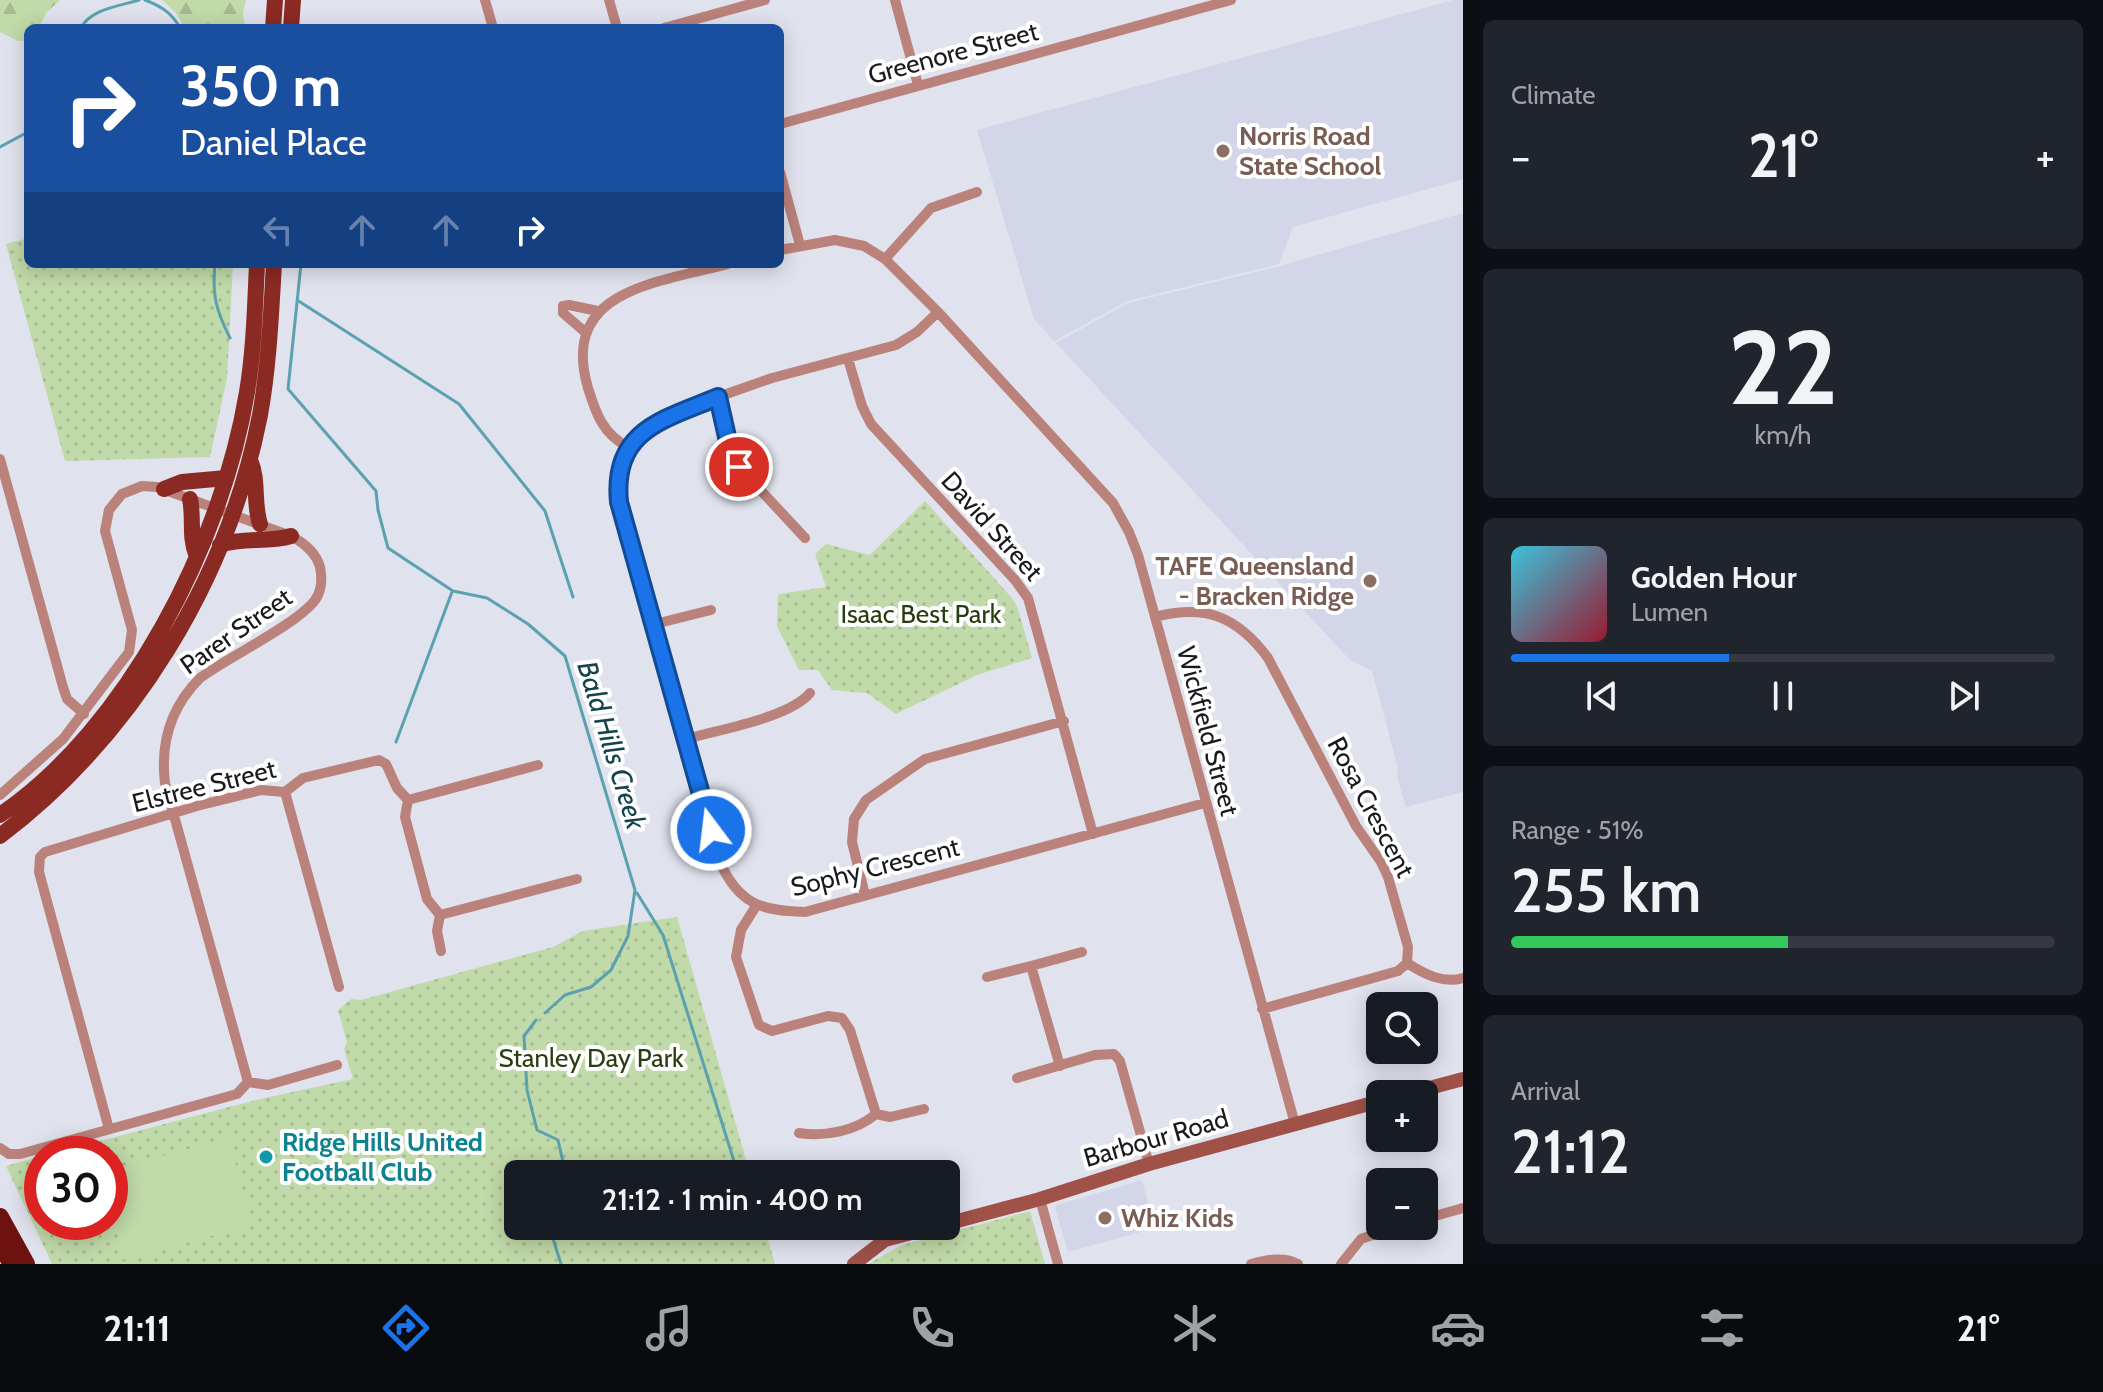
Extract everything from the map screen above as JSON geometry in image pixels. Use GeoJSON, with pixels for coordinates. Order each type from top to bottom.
{"type":"FeatureCollection","features":[{"type":"Feature","properties":{"kind":"highway"},"geometry":{"type":"LineString","coordinates":[[0,1217],[26,1264]]}},
{"type":"Feature","properties":{"kind":"highway"},"geometry":{"type":"LineString","coordinates":[[0,1244],[12,1264]]}},
{"type":"Feature","properties":{"kind":"main road"},"geometry":{"type":"LineString","coordinates":[[273,24],[275,0]]}},
{"type":"Feature","properties":{"kind":"main road"},"geometry":{"type":"LineString","coordinates":[[291,24],[293,0]]}},
{"type":"Feature","properties":{"kind":"main road"},"geometry":{"type":"LineString","coordinates":[[0,836],[70,773],[131,702],[175,638],[206,578],[220,545],[226,478],[247,391],[257,268]]}},
{"type":"Feature","properties":{"kind":"main road"},"geometry":{"type":"LineString","coordinates":[[0,815],[49,775],[103,716],[160,631],[197,555],[224,511],[250,459],[268,362],[274,268]]}},
{"type":"Feature","properties":{"kind":"main road"},"geometry":{"type":"LineString","coordinates":[[250,459],[255,471],[256,511],[260,524]]}},
{"type":"Feature","properties":{"kind":"main road"},"geometry":{"type":"LineString","coordinates":[[164,489],[182,482],[226,478]]}},
{"type":"Feature","properties":{"kind":"main road"},"geometry":{"type":"LineString","coordinates":[[190,499],[193,546],[197,555]]}},
{"type":"Feature","properties":{"kind":"main road"},"geometry":{"type":"LineString","coordinates":[[220,545],[239,540],[277,540],[291,536]]}},
{"type":"Feature","properties":{"kind":"street"},"geometry":{"type":"LineString","coordinates":[[485,0],[492,24]]}},
{"type":"Feature","properties":{"kind":"street"},"geometry":{"type":"LineString","coordinates":[[609,0],[616,24]]}},
{"type":"Feature","properties":{"kind":"street"},"geometry":{"type":"LineString","coordinates":[[678,24],[765,0]]}},
{"type":"Feature","properties":{"kind":"street"},"geometry":{"type":"LineString","coordinates":[[895,0],[918,85]]}},
{"type":"Feature","properties":{"kind":"street","name":"Greenore Street"},"geometry":{"type":"LineString","coordinates":[[784,123],[1231,0]]}},
{"type":"Feature","properties":{"kind":"street"},"geometry":{"type":"LineString","coordinates":[[784,187],[800,245]]}},
{"type":"Feature","properties":{"kind":"street"},"geometry":{"type":"LineString","coordinates":[[885,259],[931,208],[977,192]]}},
{"type":"Feature","properties":{"kind":"street","name":"Wickfield Street"},"geometry":{"type":"LineString","coordinates":[[784,249],[835,240],[864,246],[885,259],[938,312],[1113,503],[1134,544],[1295,1124]]}},
{"type":"Feature","properties":{"kind":"street"},"geometry":{"type":"LineString","coordinates":[[713,268],[623,292],[598,311],[585,332],[583,369],[598,419],[612,436],[628,447],[649,427],[718,397],[772,378],[896,345],[917,332],[938,312]]}},
{"type":"Feature","properties":{"kind":"street"},"geometry":{"type":"LineString","coordinates":[[585,332],[563,313],[563,306],[598,311]]}},
{"type":"Feature","properties":{"kind":"street","name":"David Street"},"geometry":{"type":"LineString","coordinates":[[848,359],[862,406],[871,424],[1024,592],[1031,605],[1093,834]]}},
{"type":"Feature","properties":{"kind":"street"},"geometry":{"type":"LineString","coordinates":[[718,397],[730,450],[739,467],[805,538]]}},
{"type":"Feature","properties":{"kind":"street","name":"Sophy Crescent"},"geometry":{"type":"LineString","coordinates":[[628,447],[620,470],[619,502],[719,860],[726,878],[756,906],[774,911],[805,912],[1205,803]]}},
{"type":"Feature","properties":{"kind":"street"},"geometry":{"type":"LineString","coordinates":[[0,459],[63,687],[67,699],[84,714]]}},
{"type":"Feature","properties":{"kind":"street"},"geometry":{"type":"LineString","coordinates":[[0,795],[32,769],[84,714],[129,652],[132,630],[107,539],[106,521],[109,510],[122,494],[131,489],[149,485],[164,489]]}},
{"type":"Feature","properties":{"kind":"street","name":"Parer Street"},"geometry":{"type":"LineString","coordinates":[[164,489],[291,536],[308,547],[318,562],[322,577],[317,598],[301,614],[200,678],[180,701],[169,723],[163,759],[165,783],[248,1082]]}},
{"type":"Feature","properties":{"kind":"street"},"geometry":{"type":"LineString","coordinates":[[655,624],[711,610]]}},
{"type":"Feature","properties":{"kind":"street","name":"Rosa Crescent"},"geometry":{"type":"LineString","coordinates":[[1155,617],[1189,610],[1227,619],[1258,644],[1356,826],[1381,862],[1408,947],[1407,963]]}},
{"type":"Feature","properties":{"kind":"street"},"geometry":{"type":"LineString","coordinates":[[687,739],[783,712],[801,703],[810,693]]}},
{"type":"Feature","properties":{"kind":"street"},"geometry":{"type":"LineString","coordinates":[[865,895],[852,842],[854,819],[866,800],[925,759],[1064,721]]}},
{"type":"Feature","properties":{"kind":"street","name":"Elstree Street"},"geometry":{"type":"LineString","coordinates":[[109,1129],[40,876],[40,857],[55,848],[261,790],[285,792],[303,778],[379,760],[386,764],[397,788],[408,800]]}},
{"type":"Feature","properties":{"kind":"street"},"geometry":{"type":"LineString","coordinates":[[440,915],[427,899],[405,817],[408,800],[538,765]]}},
{"type":"Feature","properties":{"kind":"street"},"geometry":{"type":"LineString","coordinates":[[285,792],[339,987]]}},
{"type":"Feature","properties":{"kind":"street"},"geometry":{"type":"LineString","coordinates":[[440,915],[577,879]]}},
{"type":"Feature","properties":{"kind":"street"},"geometry":{"type":"LineString","coordinates":[[756,906],[741,930],[736,957],[759,1025],[772,1031],[828,1016],[842,1018],[850,1030],[876,1114]]}},
{"type":"Feature","properties":{"kind":"street"},"geometry":{"type":"LineString","coordinates":[[440,915],[437,931],[441,951]]}},
{"type":"Feature","properties":{"kind":"street"},"geometry":{"type":"LineString","coordinates":[[987,977],[1082,952]]}},
{"type":"Feature","properties":{"kind":"street"},"geometry":{"type":"LineString","coordinates":[[1262,1009],[1398,971],[1407,963],[1439,979],[1463,978]]}},
{"type":"Feature","properties":{"kind":"street"},"geometry":{"type":"LineString","coordinates":[[1031,966],[1060,1066]]}},
{"type":"Feature","properties":{"kind":"street"},"geometry":{"type":"LineString","coordinates":[[1017,1078],[1095,1055],[1114,1054],[1120,1061],[1149,1164]]}},
{"type":"Feature","properties":{"kind":"street"},"geometry":{"type":"LineString","coordinates":[[4,1151],[20,1154],[237,1094],[248,1082],[268,1085],[337,1065]]}},
{"type":"Feature","properties":{"kind":"street"},"geometry":{"type":"LineString","coordinates":[[1438,1086],[1463,1079]]}},
{"type":"Feature","properties":{"kind":"street","name":"Barbour Road"},"geometry":{"type":"LineString","coordinates":[[960,1220],[1040,1199],[1149,1164],[1366,1105]]}},
{"type":"Feature","properties":{"kind":"street"},"geometry":{"type":"LineString","coordinates":[[876,1114],[890,1117],[924,1109]]}},
{"type":"Feature","properties":{"kind":"street"},"geometry":{"type":"LineString","coordinates":[[799,1133],[820,1136],[865,1123],[876,1114]]}},
{"type":"Feature","properties":{"kind":"street"},"geometry":{"type":"LineString","coordinates":[[1040,1199],[1058,1264]]}},
{"type":"Feature","properties":{"kind":"street"},"geometry":{"type":"LineString","coordinates":[[1438,1215],[1463,1208]]}},
{"type":"Feature","properties":{"kind":"street"},"geometry":{"type":"LineString","coordinates":[[1341,1264],[1361,1239],[1366,1237]]}},
{"type":"Feature","properties":{"kind":"street"},"geometry":{"type":"LineString","coordinates":[[854,1264],[885,1240]]}},
{"type":"Feature","properties":{"kind":"street"},"geometry":{"type":"LineString","coordinates":[[1251,1264],[1267,1259],[1298,1264]]}},
{"type":"Feature","properties":{"kind":"shaded area","name":"Norris Road State School"},"geometry":{"type":"Polygon","coordinates":[[[1453,0],[1463,0],[1463,179],[1293,227],[1279,264],[1127,301],[1054,341],[1034,319],[977,130],[1453,0]]]}},
{"type":"Feature","properties":{"kind":"shaded area","name":"TAFE Queensland - Bracken Ridge"},"geometry":{"type":"Polygon","coordinates":[[[1463,213],[1463,792],[1406,807],[1372,671],[1350,660],[1056,343],[1128,303],[1280,266],[1463,213]]]}},
{"type":"Feature","properties":{"kind":"shaded area","name":"Whiz Kids"},"geometry":{"type":"Polygon","coordinates":[[[1142,1180],[1155,1228],[1068,1252],[1055,1208],[1057,1205],[1142,1180]]]}},
{"type":"Feature","properties":{"kind":"green space"},"geometry":{"type":"Polygon","coordinates":[[[0,0],[60,0],[47,12],[40,24],[24,24],[24,41],[0,32],[0,0]]]}},
{"type":"Feature","properties":{"kind":"green space"},"geometry":{"type":"Polygon","coordinates":[[[162,0],[246,0],[244,24],[183,24],[162,0]]]}},
{"type":"Feature","properties":{"kind":"green space"},"geometry":{"type":"Polygon","coordinates":[[[24,239],[24,268],[233,268],[227,378],[210,457],[65,461],[6,244],[24,239]]]}},
{"type":"Feature","properties":{"kind":"green space","name":"Isaac Best Park"},"geometry":{"type":"Polygon","coordinates":[[[925,501],[1011,597],[1017,606],[1032,658],[977,675],[896,714],[867,693],[832,690],[818,670],[799,670],[777,626],[778,594],[826,587],[815,554],[826,544],[870,555],[925,501]]]}},
{"type":"Feature","properties":{"kind":"green space","name":"Stanley Day Park"},"geometry":{"type":"Polygon","coordinates":[[[677,917],[746,1160],[504,1160],[504,1240],[768,1240],[775,1264],[52,1264],[41,1240],[128,1240],[128,1136],[119,1136],[260,1099],[353,1079],[344,1049],[347,1042],[338,1010],[351,999],[361,1000],[553,947],[583,931],[677,917]]]}},
{"type":"Feature","properties":{"kind":"green space"},"geometry":{"type":"Polygon","coordinates":[[[229,1138],[252,1225],[124,1260],[119,1240],[128,1240],[128,1165],[229,1138]]]}},
{"type":"Feature","properties":{"kind":"green space","name":"Stanley Day Park"},"geometry":{"type":"Polygon","coordinates":[[[24,1161],[24,1204],[6,1166],[24,1161]]]}},
{"type":"Feature","properties":{"kind":"green space"},"geometry":{"type":"Polygon","coordinates":[[[1030,1211],[1045,1264],[868,1264],[902,1245],[921,1240],[960,1240],[960,1230],[1030,1211]]]}},
{"type":"Feature","properties":{"kind":"waterway"},"geometry":{"type":"LineString","coordinates":[[84,24],[98,12],[139,0]]}},
{"type":"Feature","properties":{"kind":"waterway","name":"Bald Hills Creek"},"geometry":{"type":"LineString","coordinates":[[145,0],[166,11],[177,24]]}},
{"type":"Feature","properties":{"kind":"waterway"},"geometry":{"type":"LineString","coordinates":[[0,147],[24,134]]}},
{"type":"Feature","properties":{"kind":"waterway","name":"Bald Hills Creek"},"geometry":{"type":"LineString","coordinates":[[215,268],[216,302],[230,338]]}},
{"type":"Feature","properties":{"kind":"waterway","name":"Bald Hills Creek"},"geometry":{"type":"LineString","coordinates":[[301,268],[288,389],[376,491],[388,548],[453,591],[487,598],[528,624],[565,656],[635,890],[628,936],[611,970],[591,987],[565,995],[545,1013]]}},
{"type":"Feature","properties":{"kind":"waterway"},"geometry":{"type":"LineString","coordinates":[[297,300],[459,404],[545,511],[573,597]]}},
{"type":"Feature","properties":{"kind":"waterway"},"geometry":{"type":"LineString","coordinates":[[396,742],[452,592]]}},
{"type":"Feature","properties":{"kind":"waterway"},"geometry":{"type":"LineString","coordinates":[[637,893],[663,935],[734,1160]]}},
{"type":"Feature","properties":{"kind":"waterway","name":"Bald Hills Creek"},"geometry":{"type":"LineString","coordinates":[[536,1020],[524,1036],[527,1090],[537,1130],[558,1140],[563,1160]]}},
{"type":"Feature","properties":{"kind":"waterway","name":"Bald Hills Creek"},"geometry":{"type":"LineString","coordinates":[[553,1240],[561,1264]]}},
{"type":"Feature","properties":{"kind":"place","name":"Norris Road State School"},"geometry":{"type":"Point","coordinates":[1223,151]}},
{"type":"Feature","properties":{"kind":"place","name":"TAFE Queensland - Bracken Ridge"},"geometry":{"type":"Point","coordinates":[1370,581]}},
{"type":"Feature","properties":{"kind":"place","name":"Ridge Hills United Football Club"},"geometry":{"type":"Point","coordinates":[266,1157]}},
{"type":"Feature","properties":{"kind":"place","name":"Whiz Kids"},"geometry":{"type":"Point","coordinates":[1105,1218]}},
{"type":"Feature","properties":{"kind":"route"},"geometry":{"type":"LineString","coordinates":[[711,830],[617,487],[621,464],[634,439],[649,427],[718,397],[730,450],[739,467]]}}]}
